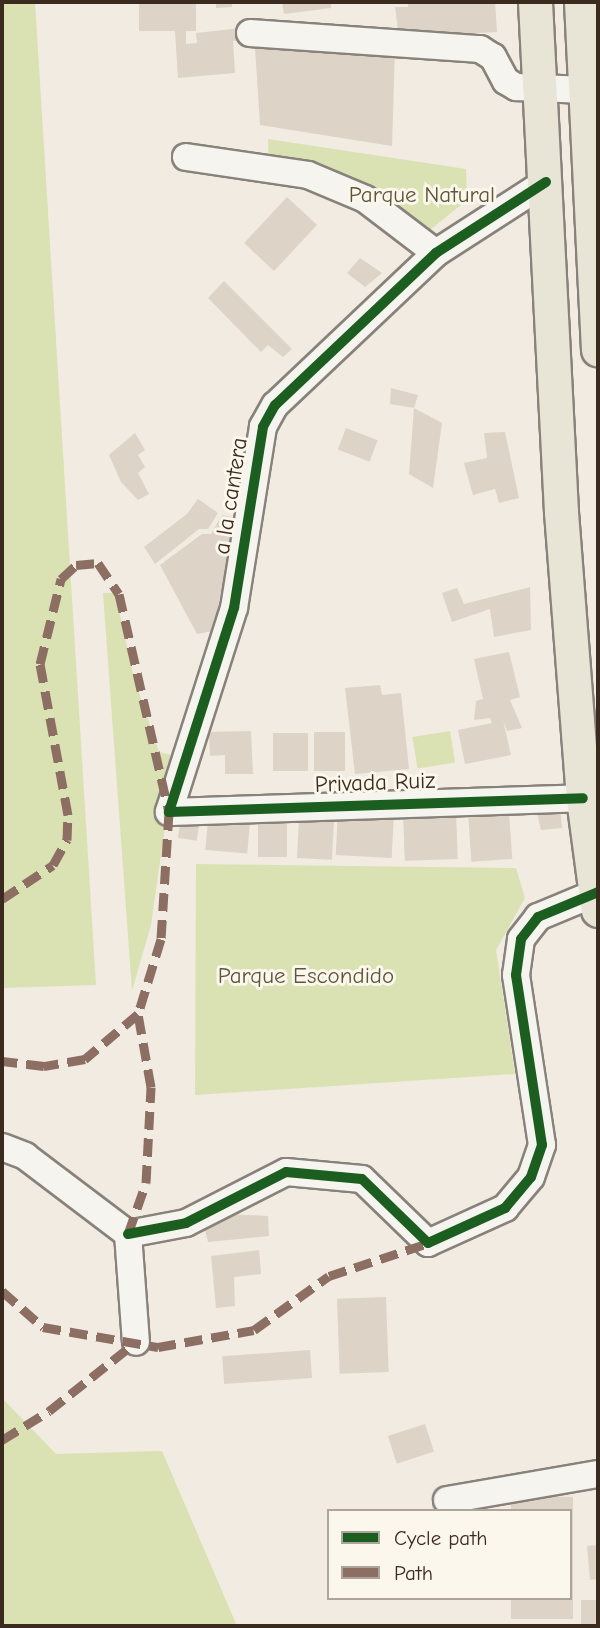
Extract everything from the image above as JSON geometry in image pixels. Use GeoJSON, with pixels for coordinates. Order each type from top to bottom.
{"type":"FeatureCollection","features":[{"type":"Feature","properties":{"kind":"main road"},"geometry":{"type":"LineString","coordinates":[[535,2],[561,512],[583,798],[597,898]]}},
{"type":"Feature","properties":{"kind":"main road"},"geometry":{"type":"LineString","coordinates":[[581,2],[598,350]]}},
{"type":"Feature","properties":{"kind":"street"},"geometry":{"type":"LineString","coordinates":[[250,33],[480,49],[493,57],[506,81],[540,89],[585,90]]}},
{"type":"Feature","properties":{"kind":"street"},"geometry":{"type":"LineString","coordinates":[[186,157],[308,175],[365,199],[436,253]]}},
{"type":"Feature","properties":{"kind":"street","name":"a la cantera"},"geometry":{"type":"LineString","coordinates":[[169,812],[234,608],[263,427],[292,387],[436,253],[546,182]]}},
{"type":"Feature","properties":{"kind":"street","name":"Privada Ruiz"},"geometry":{"type":"LineString","coordinates":[[169,812],[583,798]]}},
{"type":"Feature","properties":{"kind":"street"},"geometry":{"type":"LineString","coordinates":[[2,1147],[25,1156],[128,1234],[186,1223],[286,1172],[362,1180],[428,1243],[505,1208],[531,1177],[542,1145],[516,975],[521,939],[538,917],[597,898]]}},
{"type":"Feature","properties":{"kind":"street"},"geometry":{"type":"LineString","coordinates":[[128,1234],[136,1342]]}},
{"type":"Feature","properties":{"kind":"street"},"geometry":{"type":"LineString","coordinates":[[447,1500],[598,1474]]}},
{"type":"Feature","properties":{"kind":"green space"},"geometry":{"type":"Polygon","coordinates":[[[2,2],[35,2],[96,985],[2,988],[2,2]]]}},
{"type":"Feature","properties":{"kind":"green space","name":"Parque Natural"},"geometry":{"type":"Polygon","coordinates":[[[268,139],[466,169],[467,200],[420,238],[269,166],[268,139]]]}},
{"type":"Feature","properties":{"kind":"green space"},"geometry":{"type":"Polygon","coordinates":[[[103,593],[115,593],[134,678],[159,752],[175,756],[151,925],[132,991],[103,593]]]}},
{"type":"Feature","properties":{"kind":"green space"},"geometry":{"type":"Polygon","coordinates":[[[450,731],[455,763],[417,769],[412,737],[450,731]]]}},
{"type":"Feature","properties":{"kind":"green space","name":"Parque Escondido"},"geometry":{"type":"Polygon","coordinates":[[[196,864],[516,868],[525,898],[496,950],[515,1074],[195,1095],[196,864]]]}},
{"type":"Feature","properties":{"kind":"green space"},"geometry":{"type":"Polygon","coordinates":[[[2,1398],[56,1454],[162,1451],[237,1626],[2,1626],[2,1398]]]}},
{"type":"Feature","properties":{"kind":"building"},"geometry":{"type":"Polygon","coordinates":[[[139,2],[196,2],[196,31],[186,31],[186,44],[197,43],[196,33],[242,28],[243,40],[233,41],[235,73],[178,78],[175,31],[139,31],[139,2]]]}},
{"type":"Feature","properties":{"kind":"building"},"geometry":{"type":"Polygon","coordinates":[[[216,2],[232,2],[232,7],[216,8],[216,2]]]}},
{"type":"Feature","properties":{"kind":"building"},"geometry":{"type":"Polygon","coordinates":[[[282,2],[331,2],[331,8],[284,14],[282,2]]]}},
{"type":"Feature","properties":{"kind":"building"},"geometry":{"type":"Polygon","coordinates":[[[408,2],[495,2],[497,32],[399,37],[395,7],[408,7],[408,2]]]}},
{"type":"Feature","properties":{"kind":"building"},"geometry":{"type":"Polygon","coordinates":[[[255,47],[395,48],[392,146],[260,125],[255,47]]]}},
{"type":"Feature","properties":{"kind":"building"},"geometry":{"type":"Polygon","coordinates":[[[287,197],[317,225],[274,271],[244,243],[287,197]]]}},
{"type":"Feature","properties":{"kind":"building"},"geometry":{"type":"Polygon","coordinates":[[[360,258],[382,273],[365,287],[347,273],[360,258]]]}},
{"type":"Feature","properties":{"kind":"building"},"geometry":{"type":"Polygon","coordinates":[[[224,281],[292,349],[283,357],[268,345],[261,352],[208,298],[224,281]]]}},
{"type":"Feature","properties":{"kind":"building"},"geometry":{"type":"Polygon","coordinates":[[[391,388],[418,395],[414,408],[390,404],[391,388]]]}},
{"type":"Feature","properties":{"kind":"building"},"geometry":{"type":"Polygon","coordinates":[[[414,408],[442,423],[433,488],[409,474],[414,408]]]}},
{"type":"Feature","properties":{"kind":"building"},"geometry":{"type":"Polygon","coordinates":[[[346,428],[378,440],[369,462],[338,449],[346,428]]]}},
{"type":"Feature","properties":{"kind":"building"},"geometry":{"type":"Polygon","coordinates":[[[505,432],[519,498],[499,503],[495,489],[473,495],[464,463],[487,458],[484,433],[505,432]]]}},
{"type":"Feature","properties":{"kind":"building"},"geometry":{"type":"Polygon","coordinates":[[[135,433],[145,450],[138,455],[145,467],[138,473],[149,494],[138,500],[121,482],[109,455],[135,433]]]}},
{"type":"Feature","properties":{"kind":"building"},"geometry":{"type":"Polygon","coordinates":[[[198,499],[218,513],[208,529],[199,529],[155,564],[144,547],[187,514],[198,499]]]}},
{"type":"Feature","properties":{"kind":"building"},"geometry":{"type":"Polygon","coordinates":[[[222,515],[236,518],[213,631],[197,634],[160,565],[202,534],[211,534],[222,515]]]}},
{"type":"Feature","properties":{"kind":"building"},"geometry":{"type":"Polygon","coordinates":[[[530,587],[531,630],[494,637],[490,609],[452,622],[442,593],[457,588],[464,604],[530,587]]]}},
{"type":"Feature","properties":{"kind":"building"},"geometry":{"type":"Polygon","coordinates":[[[509,652],[520,697],[510,700],[522,728],[507,731],[503,720],[511,755],[465,764],[458,730],[492,723],[490,718],[474,720],[476,701],[483,699],[474,659],[509,652]]]}},
{"type":"Feature","properties":{"kind":"building"},"geometry":{"type":"Polygon","coordinates":[[[380,685],[382,695],[401,693],[409,769],[355,774],[345,688],[380,685]]]}},
{"type":"Feature","properties":{"kind":"building"},"geometry":{"type":"Polygon","coordinates":[[[251,731],[253,774],[225,774],[225,755],[210,756],[209,732],[251,731]]]}},
{"type":"Feature","properties":{"kind":"building"},"geometry":{"type":"Polygon","coordinates":[[[314,732],[345,732],[345,771],[314,771],[314,732]]]}},
{"type":"Feature","properties":{"kind":"building"},"geometry":{"type":"Polygon","coordinates":[[[273,733],[308,733],[308,771],[273,771],[273,733]]]}},
{"type":"Feature","properties":{"kind":"building"},"geometry":{"type":"Polygon","coordinates":[[[560,806],[562,828],[541,830],[536,809],[560,806]]]}},
{"type":"Feature","properties":{"kind":"building"},"geometry":{"type":"Polygon","coordinates":[[[338,810],[394,813],[392,858],[336,855],[338,810]]]}},
{"type":"Feature","properties":{"kind":"building"},"geometry":{"type":"Polygon","coordinates":[[[456,810],[458,859],[405,861],[403,812],[456,810]]]}},
{"type":"Feature","properties":{"kind":"building"},"geometry":{"type":"Polygon","coordinates":[[[509,812],[512,859],[471,862],[468,815],[509,812]]]}},
{"type":"Feature","properties":{"kind":"building"},"geometry":{"type":"Polygon","coordinates":[[[181,818],[200,821],[197,841],[178,838],[181,818]]]}},
{"type":"Feature","properties":{"kind":"building"},"geometry":{"type":"Polygon","coordinates":[[[208,820],[250,824],[247,854],[205,850],[208,820]]]}},
{"type":"Feature","properties":{"kind":"building"},"geometry":{"type":"Polygon","coordinates":[[[299,820],[334,822],[332,860],[297,858],[299,820]]]}},
{"type":"Feature","properties":{"kind":"building"},"geometry":{"type":"Polygon","coordinates":[[[258,824],[287,824],[287,857],[258,857],[258,824]]]}},
{"type":"Feature","properties":{"kind":"building"},"geometry":{"type":"Polygon","coordinates":[[[202,1216],[268,1216],[269,1236],[208,1242],[202,1216]]]}},
{"type":"Feature","properties":{"kind":"building"},"geometry":{"type":"Polygon","coordinates":[[[259,1250],[261,1274],[234,1277],[235,1306],[216,1308],[211,1256],[259,1250]]]}},
{"type":"Feature","properties":{"kind":"building"},"geometry":{"type":"Polygon","coordinates":[[[386,1297],[389,1372],[340,1374],[337,1299],[386,1297]]]}},
{"type":"Feature","properties":{"kind":"building"},"geometry":{"type":"Polygon","coordinates":[[[310,1350],[312,1378],[224,1384],[222,1356],[310,1350]]]}},
{"type":"Feature","properties":{"kind":"building"},"geometry":{"type":"Polygon","coordinates":[[[425,1424],[434,1452],[397,1464],[388,1436],[425,1424]]]}},
{"type":"Feature","properties":{"kind":"building"},"geometry":{"type":"Polygon","coordinates":[[[511,1496],[573,1497],[573,1619],[511,1619],[511,1600],[572,1600],[572,1509],[511,1509],[511,1496]]]}},
{"type":"Feature","properties":{"kind":"building"},"geometry":{"type":"Polygon","coordinates":[[[598,1545],[598,1579],[590,1580],[587,1546],[598,1545]]]}},
{"type":"Feature","properties":{"kind":"building"},"geometry":{"type":"Polygon","coordinates":[[[581,1600],[598,1600],[598,1626],[581,1626],[581,1600]]]}},
{"type":"Feature","properties":{"kind":"marked path"},"geometry":{"type":"LineString","coordinates":[[2,899],[53,865],[67,840],[68,815],[40,664],[61,579],[76,565],[98,563],[119,594],[169,812],[161,939],[138,1014],[85,1059],[44,1066],[2,1061]]}},
{"type":"Feature","properties":{"kind":"marked path"},"geometry":{"type":"LineString","coordinates":[[128,1234],[146,1183],[151,1087],[138,1014]]}},
{"type":"Feature","properties":{"kind":"marked path"},"geometry":{"type":"LineString","coordinates":[[2,1291],[43,1327],[158,1347],[254,1330],[329,1276],[428,1243]]}},
{"type":"Feature","properties":{"kind":"marked path"},"geometry":{"type":"LineString","coordinates":[[2,1440],[49,1411],[136,1342]]}},
{"type":"Feature","properties":{"kind":"cycle path"},"geometry":{"type":"LineString","coordinates":[[546,182],[436,253],[275,405],[263,427],[234,608],[169,812],[583,798]]}},
{"type":"Feature","properties":{"kind":"cycle path"},"geometry":{"type":"LineString","coordinates":[[128,1234],[186,1223],[286,1172],[362,1179],[428,1243],[505,1208],[531,1177],[542,1145],[516,975],[521,939],[538,917],[598,892]]}}]}
